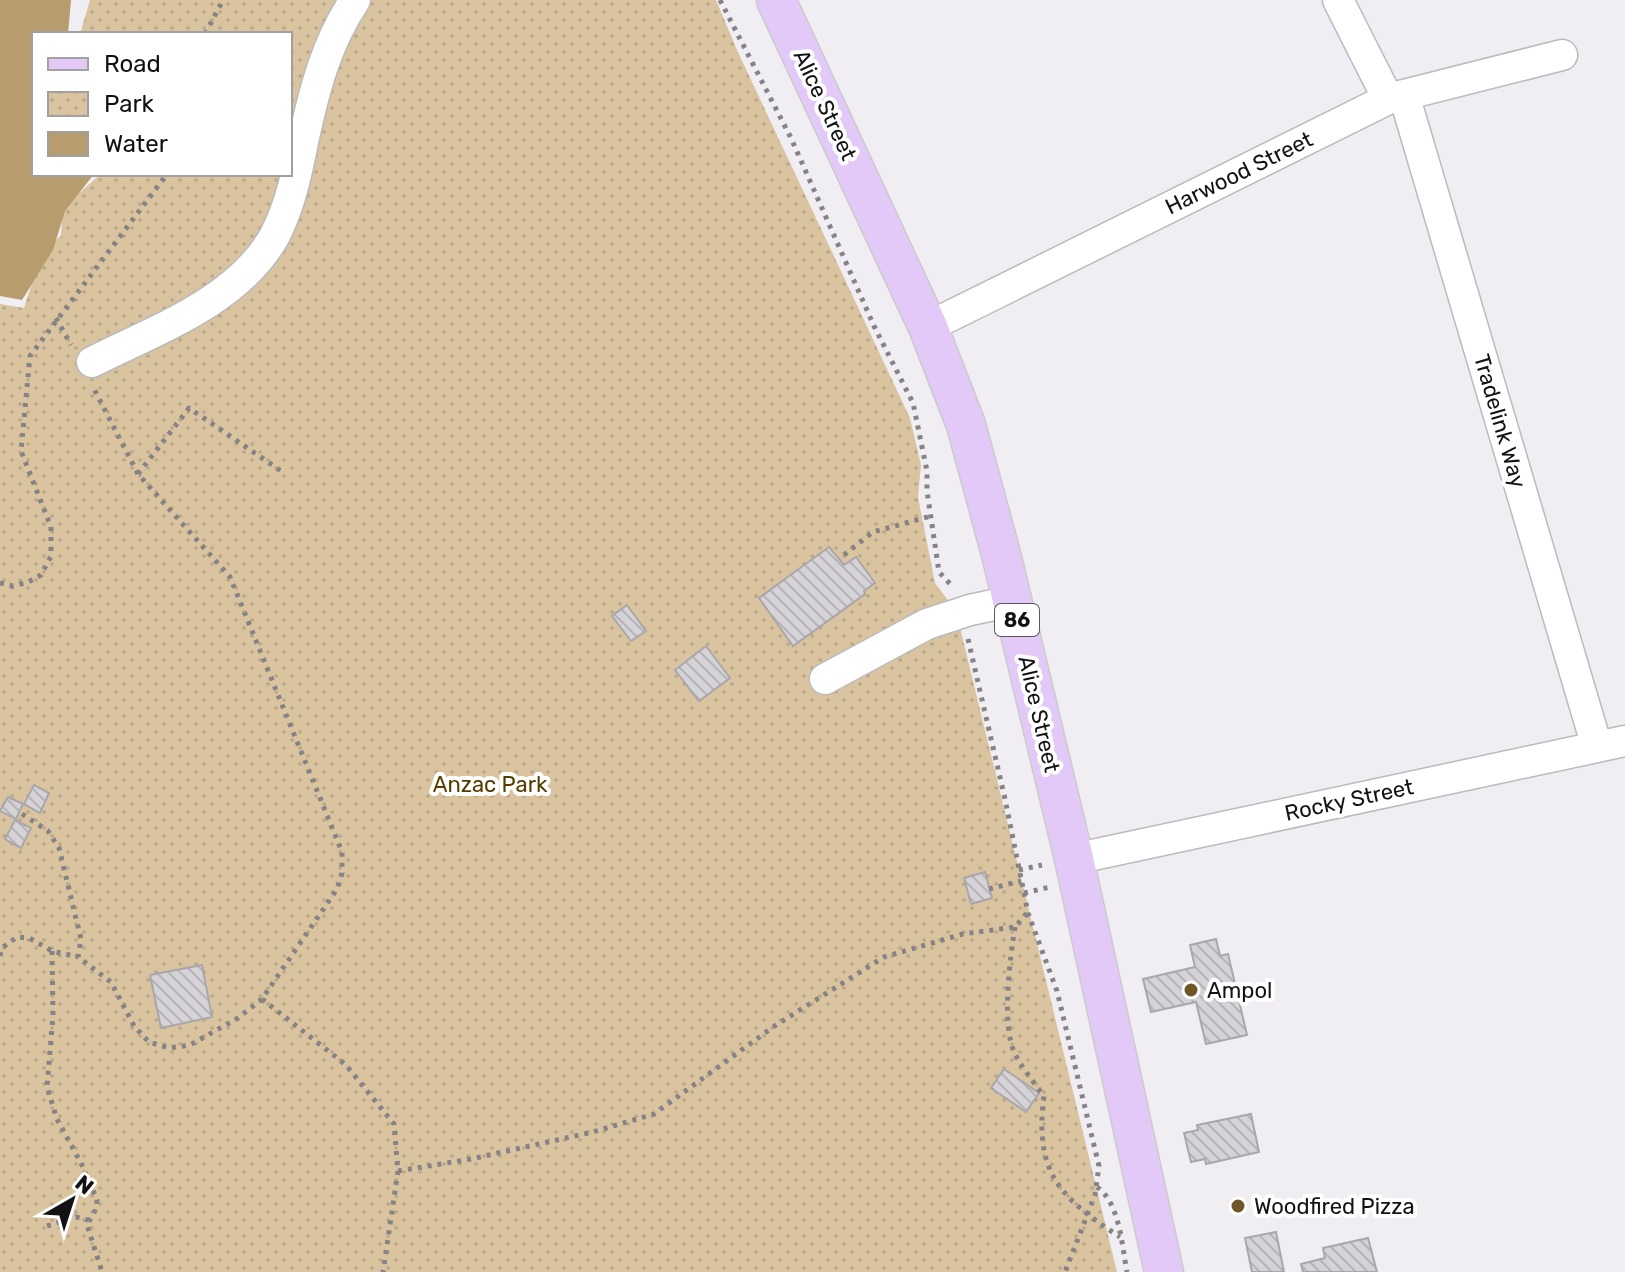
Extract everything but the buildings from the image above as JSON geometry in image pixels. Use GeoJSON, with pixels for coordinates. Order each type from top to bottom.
{"type":"FeatureCollection","features":[{"type":"Feature","properties":{"kind":"main road","name":"Alice Street"},"geometry":{"type":"LineString","coordinates":[[776,0],[928,327],[966,425],[1012,601],[1057,870],[1164,1272]]}},
{"type":"Feature","properties":{"kind":"street"},"geometry":{"type":"LineString","coordinates":[[87,367],[191,312],[234,283],[256,262],[274,235],[292,193],[314,91],[328,50],[355,0]]}},
{"type":"Feature","properties":{"kind":"street","name":"Tradelink Way"},"geometry":{"type":"LineString","coordinates":[[1338,0],[1396,97],[1611,744]]}},
{"type":"Feature","properties":{"kind":"street","name":"Harwood Street"},"geometry":{"type":"LineString","coordinates":[[928,327],[1396,97],[1562,55]]}},
{"type":"Feature","properties":{"kind":"street"},"geometry":{"type":"LineString","coordinates":[[825,679],[927,624],[1012,601]]}},
{"type":"Feature","properties":{"kind":"street","name":"Rocky Street"},"geometry":{"type":"LineString","coordinates":[[1057,870],[1611,744]]}},
{"type":"Feature","properties":{"kind":"path"},"geometry":{"type":"LineString","coordinates":[[206,32],[223,0]]}},
{"type":"Feature","properties":{"kind":"path"},"geometry":{"type":"LineString","coordinates":[[0,583],[13,586],[28,582],[41,575],[51,556],[51,527],[21,451],[30,356],[165,176]]}},
{"type":"Feature","properties":{"kind":"path"},"geometry":{"type":"LineString","coordinates":[[0,956],[2,948],[17,937],[29,938],[52,951],[78,957],[111,982],[134,1026],[149,1042],[180,1048],[203,1039],[262,999],[337,889],[342,873],[342,852],[230,577],[138,474],[87,367],[56,318]]}},
{"type":"Feature","properties":{"kind":"path"},"geometry":{"type":"LineString","coordinates":[[138,474],[189,408],[281,471]]}},
{"type":"Feature","properties":{"kind":"path"},"geometry":{"type":"LineString","coordinates":[[844,555],[873,532],[931,516]]}},
{"type":"Feature","properties":{"kind":"path"},"geometry":{"type":"LineString","coordinates":[[22,814],[48,831],[59,848],[81,939],[78,957]]}},
{"type":"Feature","properties":{"kind":"path"},"geometry":{"type":"LineString","coordinates":[[1019,870],[1057,870]]}},
{"type":"Feature","properties":{"kind":"path"},"geometry":{"type":"LineString","coordinates":[[1024,893],[1057,870]]}},
{"type":"Feature","properties":{"kind":"path"},"geometry":{"type":"LineString","coordinates":[[989,889],[1021,881]]}},
{"type":"Feature","properties":{"kind":"path"},"geometry":{"type":"LineString","coordinates":[[1028,913],[1015,927],[1009,964],[1013,1051],[1044,1096],[1041,1133],[1053,1177],[1070,1200],[1120,1237]]}},
{"type":"Feature","properties":{"kind":"path"},"geometry":{"type":"LineString","coordinates":[[398,1171],[471,1159],[593,1132],[654,1114],[773,1027],[884,957],[963,934],[1015,927]]}},
{"type":"Feature","properties":{"kind":"path"},"geometry":{"type":"LineString","coordinates":[[52,951],[53,1015],[47,1087],[57,1119],[97,1200],[96,1209],[87,1225],[102,1272]]}},
{"type":"Feature","properties":{"kind":"path"},"geometry":{"type":"LineString","coordinates":[[262,999],[346,1065],[394,1124],[398,1171],[383,1272]]}},
{"type":"Feature","properties":{"kind":"path"},"geometry":{"type":"LineString","coordinates":[[1097,1187],[1105,1193],[1111,1205],[1127,1272]]}},
{"type":"Feature","properties":{"kind":"path"},"geometry":{"type":"LineString","coordinates":[[47,1226],[76,1217],[88,1220]]}},
{"type":"Feature","properties":{"kind":"green space","name":"Anzac Park"},"geometry":{"type":"Polygon","coordinates":[[[90,0],[716,0],[910,418],[921,465],[918,497],[935,583],[956,611],[1117,1272],[0,1272],[0,304],[24,308],[43,249],[61,236],[63,207],[99,176],[292,176],[292,32],[81,32],[90,0]]]}},
{"type":"Feature","properties":{"kind":"water"},"geometry":{"type":"Polygon","coordinates":[[[0,0],[71,0],[68,32],[32,32],[32,176],[92,176],[65,211],[53,250],[22,300],[0,296],[0,0]]]}},
{"type":"Feature","properties":{"kind":"place","name":"Ampol"},"geometry":{"type":"Point","coordinates":[1191,990]}},
{"type":"Feature","properties":{"kind":"place","name":"Woodfired Pizza"},"geometry":{"type":"Point","coordinates":[1238,1206]}}]}
